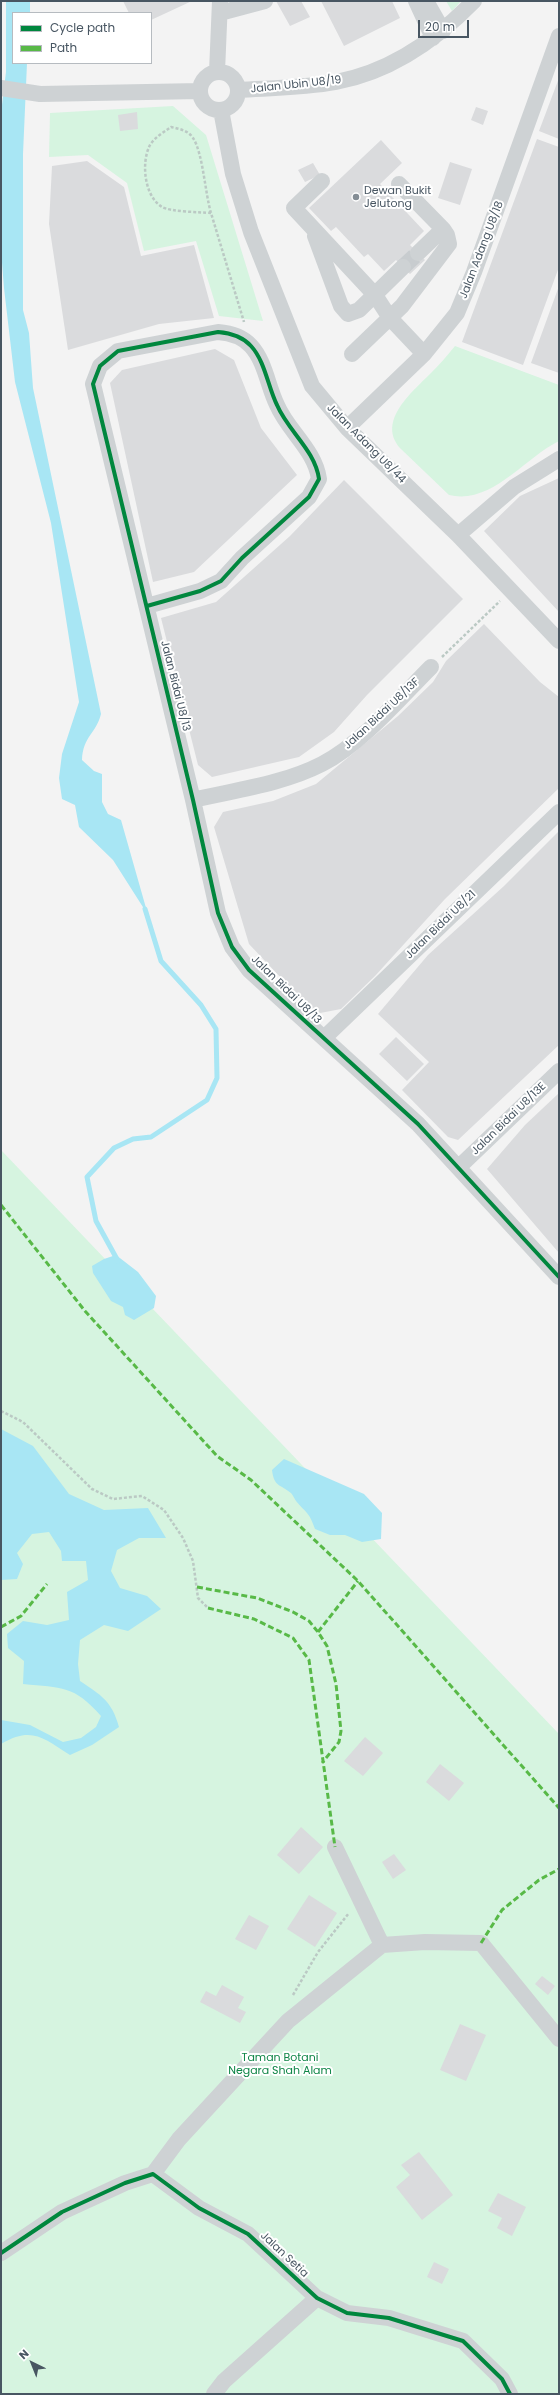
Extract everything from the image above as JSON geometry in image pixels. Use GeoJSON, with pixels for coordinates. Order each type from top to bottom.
{"type":"FeatureCollection","features":[{"type":"Feature","properties":{"kind":"street"},"geometry":{"type":"LineString","coordinates":[[217,72],[220,7],[265,1]]}},
{"type":"Feature","properties":{"kind":"street"},"geometry":{"type":"LineString","coordinates":[[416,1],[438,34]]}},
{"type":"Feature","properties":{"kind":"street"},"geometry":{"type":"LineString","coordinates":[[426,1],[438,34]]}},
{"type":"Feature","properties":{"kind":"street","name":"Jalan Ubin U8/19"},"geometry":{"type":"LineString","coordinates":[[238,90],[318,84],[352,79],[401,59],[438,34],[474,1]]}},
{"type":"Feature","properties":{"kind":"street","name":"Jalan Adang U8/18"},"geometry":{"type":"LineString","coordinates":[[347,428],[424,354],[445,330],[457,313],[466,295],[559,36]]}},
{"type":"Feature","properties":{"kind":"street"},"geometry":{"type":"LineString","coordinates":[[217,72],[232,77],[238,90],[234,103],[221,110],[209,107],[203,100],[200,91],[207,77],[217,72]]}},
{"type":"Feature","properties":{"kind":"street"},"geometry":{"type":"LineString","coordinates":[[1,88],[40,94],[200,91]]}},
{"type":"Feature","properties":{"kind":"street","name":"Jalan Adang U8/44"},"geometry":{"type":"LineString","coordinates":[[221,110],[234,174],[250,232],[304,370],[322,401],[347,428],[458,535],[559,641]]}},
{"type":"Feature","properties":{"kind":"street"},"geometry":{"type":"LineString","coordinates":[[322,182],[294,208],[375,295],[390,318],[424,354]]}},
{"type":"Feature","properties":{"kind":"street"},"geometry":{"type":"LineString","coordinates":[[352,354],[390,318],[418,288],[449,244],[447,235],[443,229],[399,184]]}},
{"type":"Feature","properties":{"kind":"street"},"geometry":{"type":"LineString","coordinates":[[313,228],[344,312],[348,314],[354,314],[404,267]]}},
{"type":"Feature","properties":{"kind":"street"},"geometry":{"type":"LineString","coordinates":[[418,253],[443,229]]}},
{"type":"Feature","properties":{"kind":"street","name":"Jalan Bidai U8/13"},"geometry":{"type":"LineString","coordinates":[[251,346],[234,334],[218,332],[118,351],[106,360],[96,373],[93,384],[193,800],[218,913],[232,947],[249,970],[387,1095],[459,1167],[559,1276]]}},
{"type":"Feature","properties":{"kind":"street"},"geometry":{"type":"LineString","coordinates":[[147,606],[200,591],[221,581],[242,558],[309,497],[316,487],[319,479],[313,458],[290,430],[277,406],[251,346]]}},
{"type":"Feature","properties":{"kind":"street"},"geometry":{"type":"LineString","coordinates":[[458,535],[514,487],[559,460]]}},
{"type":"Feature","properties":{"kind":"street","name":"Jalan Bidai U8/13F"},"geometry":{"type":"LineString","coordinates":[[193,800],[278,780],[323,763],[357,740],[432,667]]}},
{"type":"Feature","properties":{"kind":"street","name":"Jalan Bidai U8/21"},"geometry":{"type":"LineString","coordinates":[[324,1038],[559,812]]}},
{"type":"Feature","properties":{"kind":"street","name":"Jalan Bidai U8/13E"},"geometry":{"type":"LineString","coordinates":[[459,1167],[559,1071]]}},
{"type":"Feature","properties":{"kind":"street"},"geometry":{"type":"LineString","coordinates":[[335,1847],[382,1945]]}},
{"type":"Feature","properties":{"kind":"street"},"geometry":{"type":"LineString","coordinates":[[1,2253],[62,2212],[125,2183],[153,2174],[178,2139],[288,2021],[382,1945],[425,1942],[481,1943],[559,2039]]}},
{"type":"Feature","properties":{"kind":"street","name":"Jalan Setia"},"geometry":{"type":"LineString","coordinates":[[153,2174],[199,2208],[248,2234],[317,2298],[348,2313],[389,2318],[463,2341],[502,2379],[510,2394]]}},
{"type":"Feature","properties":{"kind":"street"},"geometry":{"type":"LineString","coordinates":[[214,2394],[224,2381],[317,2298]]}},
{"type":"Feature","properties":{"kind":"path"},"geometry":{"type":"LineString","coordinates":[[211,213],[163,207],[153,198],[148,187],[145,164],[147,152],[151,144],[171,127],[184,130],[192,137],[197,147],[211,213],[251,346]]}},
{"type":"Feature","properties":{"kind":"path"},"geometry":{"type":"LineString","coordinates":[[432,667],[511,590]]}},
{"type":"Feature","properties":{"kind":"path"},"geometry":{"type":"LineString","coordinates":[[1,1411],[23,1422],[92,1489],[113,1498],[142,1496],[164,1510],[183,1538],[193,1561],[198,1598],[208,1608]]}},
{"type":"Feature","properties":{"kind":"path"},"geometry":{"type":"LineString","coordinates":[[288,2021],[293,1995],[318,1952],[350,1912],[362,1901]]}},
{"type":"Feature","properties":{"kind":"green space"},"geometry":{"type":"Polygon","coordinates":[[[446,1],[461,1],[452,11],[446,1]]]}},
{"type":"Feature","properties":{"kind":"green space"},"geometry":{"type":"Polygon","coordinates":[[[173,106],[206,135],[263,321],[219,316],[196,241],[144,251],[127,183],[88,155],[49,157],[50,113],[173,106]]]}},
{"type":"Feature","properties":{"kind":"green space"},"geometry":{"type":"Polygon","coordinates":[[[455,346],[559,385],[559,441],[493,487],[479,493],[465,496],[449,495],[402,450],[395,440],[392,429],[394,419],[406,399],[440,364],[455,346]]]}},
{"type":"Feature","properties":{"kind":"green space","name":"Taman Botani Negara Shah Alam"},"geometry":{"type":"Polygon","coordinates":[[[1,1150],[559,1734],[559,2394],[1,2394],[1,1150]]]}},
{"type":"Feature","properties":{"kind":"water"},"geometry":{"type":"Polygon","coordinates":[[[6,1],[30,1],[30,12],[12,12],[12,64],[27,64],[23,154],[23,310],[29,333],[33,388],[101,714],[99,721],[87,740],[82,760],[94,771],[102,774],[102,802],[108,814],[121,820],[148,915],[113,860],[79,827],[75,805],[62,799],[59,778],[62,754],[79,702],[51,523],[15,382],[4,288],[1,250],[1,113],[6,72],[6,1]]]}},
{"type":"Feature","properties":{"kind":"water"},"geometry":{"type":"Polygon","coordinates":[[[116,1255],[138,1272],[156,1296],[154,1308],[134,1320],[125,1315],[123,1307],[111,1301],[93,1273],[92,1266],[104,1259],[116,1255]]]}},
{"type":"Feature","properties":{"kind":"water"},"geometry":{"type":"Polygon","coordinates":[[[1,1429],[33,1446],[69,1494],[104,1510],[148,1508],[166,1538],[139,1538],[117,1550],[111,1571],[120,1588],[147,1596],[161,1609],[128,1631],[104,1625],[80,1640],[78,1664],[80,1681],[94,1690],[105,1700],[113,1711],[119,1727],[92,1745],[70,1755],[37,1736],[21,1736],[1,1744],[1,1720],[30,1725],[63,1742],[81,1738],[96,1727],[101,1716],[83,1698],[75,1693],[48,1686],[23,1684],[24,1661],[8,1648],[7,1634],[23,1621],[47,1625],[69,1620],[67,1592],[88,1580],[86,1561],[62,1561],[61,1551],[49,1532],[32,1534],[17,1553],[23,1564],[17,1579],[1,1580],[1,1429]]]}},
{"type":"Feature","properties":{"kind":"water"},"geometry":{"type":"Polygon","coordinates":[[[284,1459],[364,1494],[382,1513],[381,1539],[362,1542],[345,1535],[330,1535],[315,1529],[309,1516],[292,1494],[274,1480],[272,1470],[284,1459]]]}},
{"type":"Feature","properties":{"kind":"building"},"geometry":{"type":"Polygon","coordinates":[[[123,1],[192,1],[152,20],[152,12],[128,12],[123,1]]]}},
{"type":"Feature","properties":{"kind":"building"},"geometry":{"type":"Polygon","coordinates":[[[276,1],[301,1],[310,17],[290,26],[276,1]]]}},
{"type":"Feature","properties":{"kind":"building"},"geometry":{"type":"Polygon","coordinates":[[[321,1],[392,1],[400,18],[344,46],[321,1]]]}},
{"type":"Feature","properties":{"kind":"building"},"geometry":{"type":"Polygon","coordinates":[[[559,78],[559,139],[539,131],[559,78]]]}},
{"type":"Feature","properties":{"kind":"building"},"geometry":{"type":"Polygon","coordinates":[[[476,107],[488,111],[483,125],[471,120],[476,107]]]}},
{"type":"Feature","properties":{"kind":"building"},"geometry":{"type":"Polygon","coordinates":[[[137,112],[138,129],[120,131],[118,115],[137,112]]]}},
{"type":"Feature","properties":{"kind":"building"},"geometry":{"type":"Polygon","coordinates":[[[537,139],[559,147],[559,267],[523,365],[462,342],[537,139]]]}},
{"type":"Feature","properties":{"kind":"building","name":"Dewan Bukit Jelutong"},"geometry":{"type":"Polygon","coordinates":[[[381,140],[402,163],[380,184],[424,231],[410,245],[425,260],[410,274],[396,260],[384,271],[368,254],[364,257],[336,227],[331,231],[309,208],[381,140]]]}},
{"type":"Feature","properties":{"kind":"building"},"geometry":{"type":"Polygon","coordinates":[[[87,161],[124,187],[141,256],[194,245],[214,318],[159,324],[68,350],[49,224],[52,166],[87,161]]]}},
{"type":"Feature","properties":{"kind":"building"},"geometry":{"type":"Polygon","coordinates":[[[450,162],[472,169],[460,205],[438,198],[450,162]]]}},
{"type":"Feature","properties":{"kind":"building"},"geometry":{"type":"Polygon","coordinates":[[[313,163],[320,175],[305,182],[298,170],[313,163]]]}},
{"type":"Feature","properties":{"kind":"building"},"geometry":{"type":"Polygon","coordinates":[[[559,286],[559,373],[531,363],[559,286]]]}},
{"type":"Feature","properties":{"kind":"building"},"geometry":{"type":"Polygon","coordinates":[[[215,349],[234,360],[261,428],[297,475],[194,572],[153,582],[110,383],[122,370],[215,349]]]}},
{"type":"Feature","properties":{"kind":"building"},"geometry":{"type":"Polygon","coordinates":[[[559,478],[559,612],[484,531],[520,496],[559,478]]]}},
{"type":"Feature","properties":{"kind":"building"},"geometry":{"type":"Polygon","coordinates":[[[344,480],[463,599],[367,695],[334,732],[299,757],[212,777],[198,765],[161,618],[216,602],[290,536],[344,480]]]}},
{"type":"Feature","properties":{"kind":"building"},"geometry":{"type":"Polygon","coordinates":[[[484,624],[540,682],[559,697],[559,788],[445,899],[375,976],[341,1009],[315,1014],[249,944],[214,827],[223,812],[273,801],[316,784],[398,716],[433,682],[446,661],[484,624]]]}},
{"type":"Feature","properties":{"kind":"building"},"geometry":{"type":"Polygon","coordinates":[[[559,831],[559,1045],[458,1140],[448,1137],[402,1090],[429,1062],[378,1014],[428,955],[504,886],[559,831]]]}},
{"type":"Feature","properties":{"kind":"building"},"geometry":{"type":"Polygon","coordinates":[[[396,1037],[424,1064],[407,1081],[379,1054],[396,1037]]]}},
{"type":"Feature","properties":{"kind":"building"},"geometry":{"type":"Polygon","coordinates":[[[559,1093],[559,1253],[487,1169],[525,1125],[559,1093]]]}},
{"type":"Feature","properties":{"kind":"building"},"geometry":{"type":"Polygon","coordinates":[[[365,1737],[383,1753],[363,1776],[344,1761],[365,1737]]]}},
{"type":"Feature","properties":{"kind":"building"},"geometry":{"type":"Polygon","coordinates":[[[440,1764],[464,1783],[449,1801],[426,1782],[440,1764]]]}},
{"type":"Feature","properties":{"kind":"building"},"geometry":{"type":"Polygon","coordinates":[[[301,1827],[323,1847],[299,1874],[277,1855],[301,1827]]]}},
{"type":"Feature","properties":{"kind":"building"},"geometry":{"type":"Polygon","coordinates":[[[394,1854],[406,1870],[393,1879],[382,1862],[394,1854]]]}},
{"type":"Feature","properties":{"kind":"building"},"geometry":{"type":"Polygon","coordinates":[[[309,1895],[337,1913],[315,1947],[287,1929],[309,1895]]]}},
{"type":"Feature","properties":{"kind":"building"},"geometry":{"type":"Polygon","coordinates":[[[249,1915],[269,1926],[256,1950],[235,1939],[249,1915]]]}},
{"type":"Feature","properties":{"kind":"building"},"geometry":{"type":"Polygon","coordinates":[[[542,1976],[555,1986],[548,1995],[535,1984],[542,1976]]]}},
{"type":"Feature","properties":{"kind":"building"},"geometry":{"type":"Polygon","coordinates":[[[222,1985],[244,1997],[238,2008],[246,2012],[240,2023],[200,2002],[206,1991],[216,1996],[222,1985]]]}},
{"type":"Feature","properties":{"kind":"building"},"geometry":{"type":"Polygon","coordinates":[[[460,2024],[486,2035],[466,2081],[440,2070],[460,2024]]]}},
{"type":"Feature","properties":{"kind":"building"},"geometry":{"type":"Polygon","coordinates":[[[419,2152],[453,2195],[422,2220],[396,2187],[410,2175],[401,2165],[419,2152]]]}},
{"type":"Feature","properties":{"kind":"building"},"geometry":{"type":"Polygon","coordinates":[[[498,2193],[526,2207],[512,2236],[497,2228],[502,2218],[488,2211],[498,2193]]]}},
{"type":"Feature","properties":{"kind":"building"},"geometry":{"type":"Polygon","coordinates":[[[434,2262],[449,2269],[442,2284],[427,2277],[434,2262]]]}},
{"type":"Feature","properties":{"kind":"waterway"},"geometry":{"type":"LineString","coordinates":[[118,1261],[96,1221],[87,1177],[114,1148],[133,1139],[151,1137],[207,1100],[217,1078],[216,1029],[201,1005],[161,961],[145,909]]}},
{"type":"Feature","properties":{"kind":"tunnel"},"geometry":{"type":"LineString","coordinates":[[403,267],[418,253]]}},
{"type":"Feature","properties":{"kind":"marked path"},"geometry":{"type":"LineString","coordinates":[[1,1205],[85,1311],[217,1456],[251,1480],[358,1581],[559,1808]]}},
{"type":"Feature","properties":{"kind":"marked path"},"geometry":{"type":"LineString","coordinates":[[318,1632],[358,1581]]}},
{"type":"Feature","properties":{"kind":"marked path"},"geometry":{"type":"LineString","coordinates":[[1,1627],[21,1616],[47,1584]]}},
{"type":"Feature","properties":{"kind":"marked path"},"geometry":{"type":"LineString","coordinates":[[197,1587],[257,1598],[293,1612],[309,1621],[318,1632],[327,1646],[336,1684],[341,1731],[339,1742],[322,1763]]}},
{"type":"Feature","properties":{"kind":"marked path"},"geometry":{"type":"LineString","coordinates":[[208,1608],[254,1619],[293,1638],[309,1660],[335,1847]]}},
{"type":"Feature","properties":{"kind":"marked path"},"geometry":{"type":"LineString","coordinates":[[481,1943],[502,1910],[539,1880],[559,1869]]}},
{"type":"Feature","properties":{"kind":"cycle path"},"geometry":{"type":"LineString","coordinates":[[147,606],[200,591],[221,581],[242,558],[309,497],[319,479],[307,450],[277,405],[256,352],[244,340],[232,334],[218,332],[118,351],[100,366],[93,384],[193,800],[218,913],[232,947],[249,970],[418,1124],[559,1277]]}},
{"type":"Feature","properties":{"kind":"cycle path"},"geometry":{"type":"LineString","coordinates":[[1,2253],[62,2212],[125,2183],[153,2174],[199,2208],[248,2234],[317,2298],[347,2313],[389,2318],[463,2341],[502,2379],[510,2394]]}},
{"type":"Feature","properties":{"kind":"place","name":"Dewan Bukit Jelutong"},"geometry":{"type":"Point","coordinates":[356,197]}}]}
